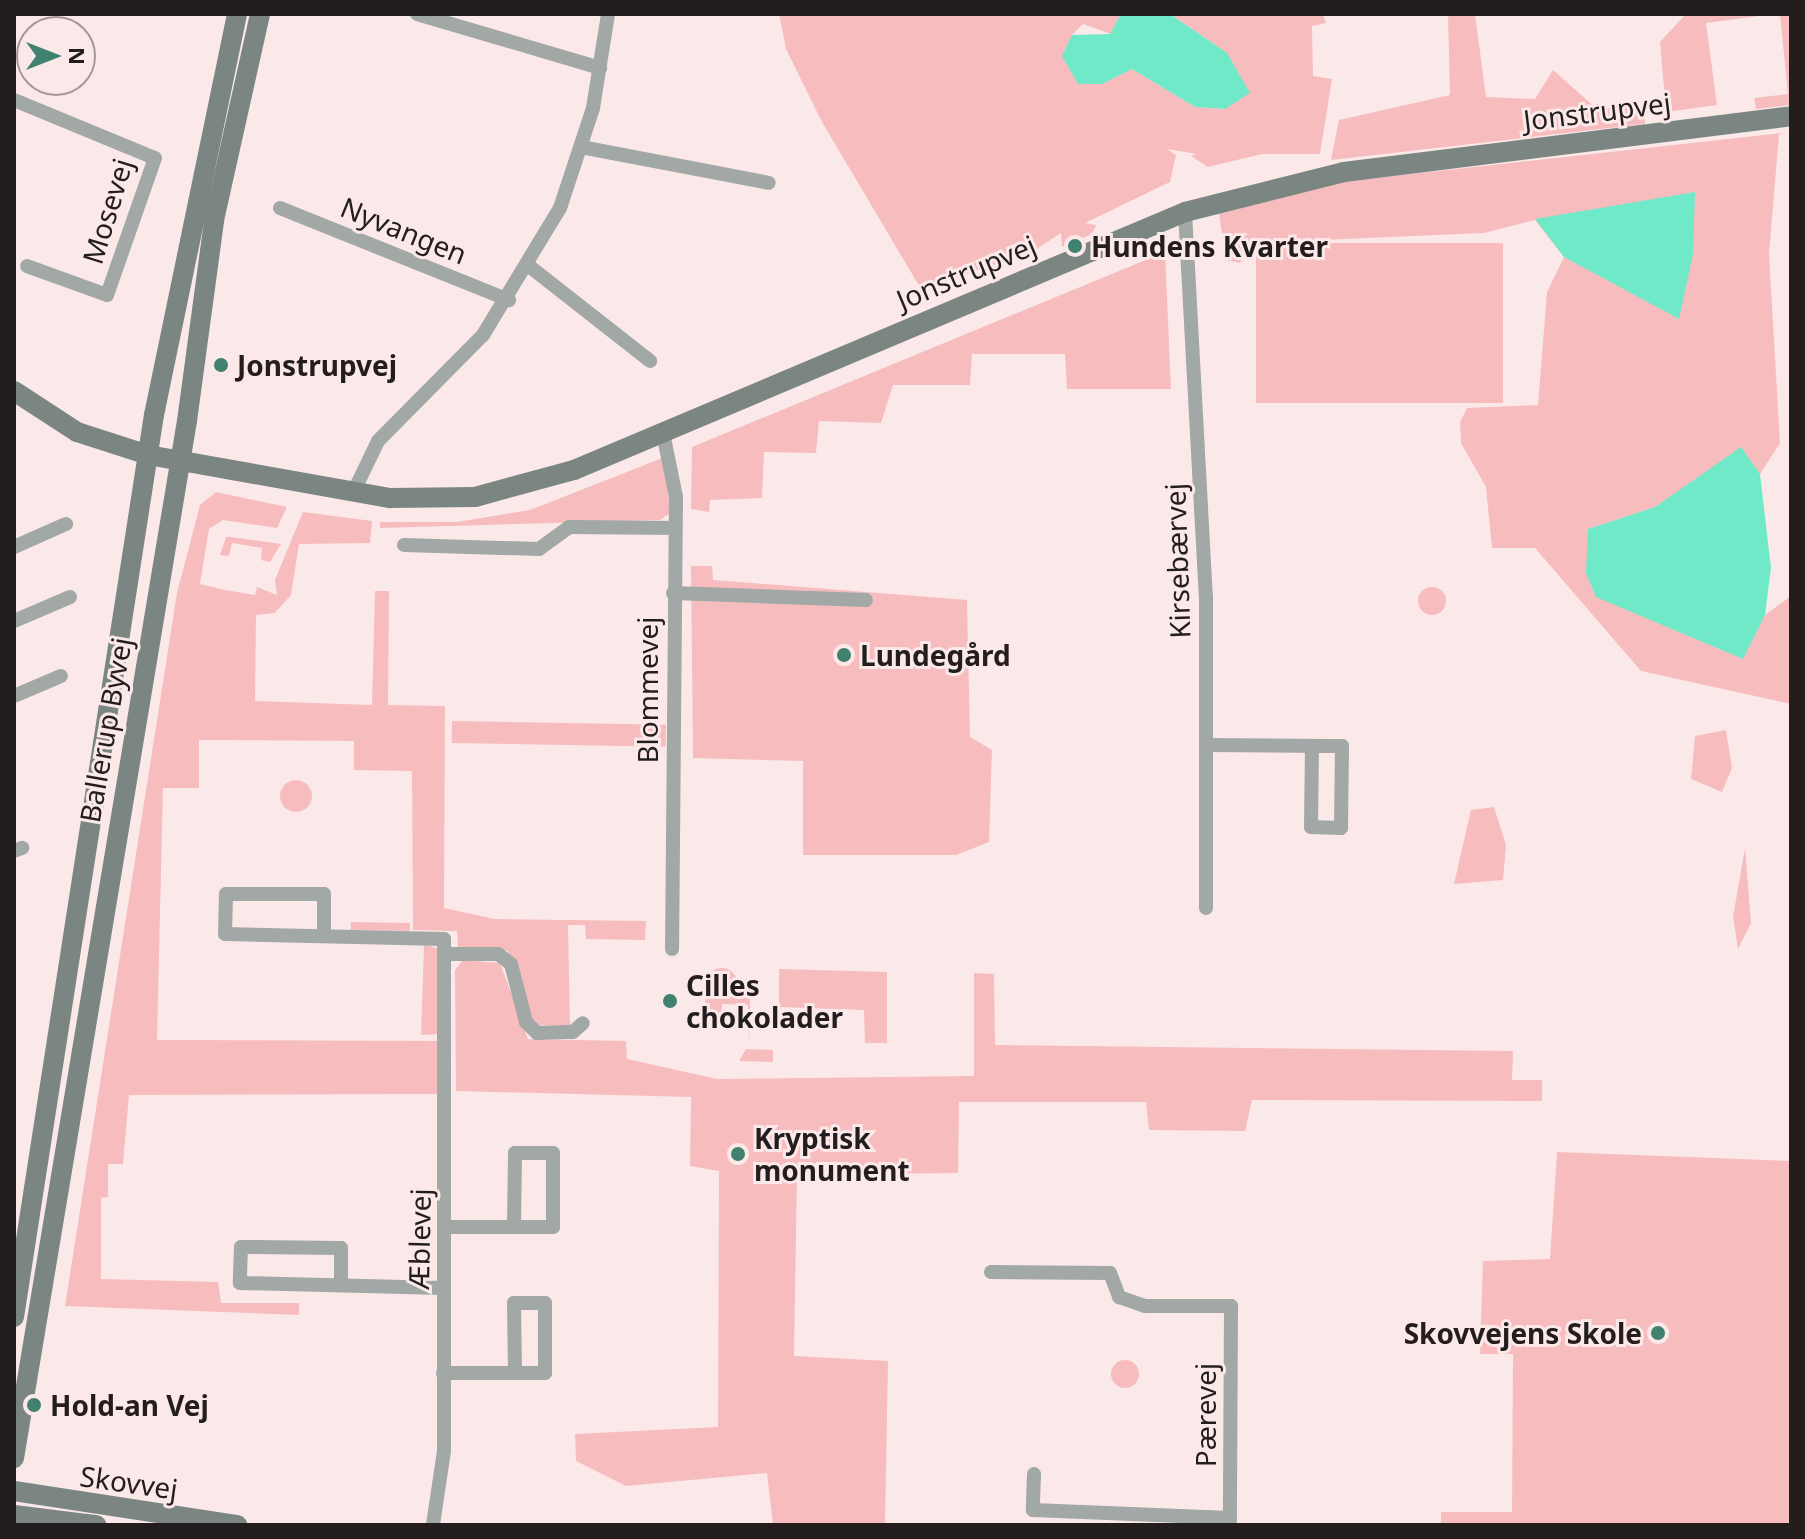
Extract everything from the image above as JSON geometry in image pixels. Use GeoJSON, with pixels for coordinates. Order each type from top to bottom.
{"type":"FeatureCollection","features":[{"type":"Feature","properties":{"kind":"main road","name":"Ballerup Byvej"},"geometry":{"type":"LineString","coordinates":[[14,1317],[148,455],[237,14]]}},
{"type":"Feature","properties":{"kind":"main road","name":"Ballerup Byvej"},"geometry":{"type":"LineString","coordinates":[[14,1458],[180,460],[214,220],[260,14]]}},
{"type":"Feature","properties":{"kind":"main road","name":"Jonstrupvej"},"geometry":{"type":"LineString","coordinates":[[14,391],[77,432],[148,455],[353,493],[475,497],[523,488],[663,433],[1185,212],[1344,172],[1791,116]]}},
{"type":"Feature","properties":{"kind":"main road","name":"Skovvej"},"geometry":{"type":"LineString","coordinates":[[14,1491],[229,1524]]}},
{"type":"Feature","properties":{"kind":"main road","name":"Skovvej"},"geometry":{"type":"LineString","coordinates":[[14,1515],[96,1525]]}},
{"type":"Feature","properties":{"kind":"street"},"geometry":{"type":"LineString","coordinates":[[417,14],[600,68]]}},
{"type":"Feature","properties":{"kind":"street"},"geometry":{"type":"LineString","coordinates":[[353,493],[378,441],[454,368],[509,300],[529,266],[581,147],[600,68],[608,14]]}},
{"type":"Feature","properties":{"kind":"street","name":"Mosevej"},"geometry":{"type":"LineString","coordinates":[[14,100],[155,158],[107,295],[27,266]]}},
{"type":"Feature","properties":{"kind":"street"},"geometry":{"type":"LineString","coordinates":[[581,147],[769,183]]}},
{"type":"Feature","properties":{"kind":"street","name":"Nyvangen"},"geometry":{"type":"LineString","coordinates":[[280,208],[509,300]]}},
{"type":"Feature","properties":{"kind":"street","name":"Kirsebærvej"},"geometry":{"type":"LineString","coordinates":[[1185,212],[1207,745],[1206,908]]}},
{"type":"Feature","properties":{"kind":"street"},"geometry":{"type":"LineString","coordinates":[[529,266],[650,361]]}},
{"type":"Feature","properties":{"kind":"street","name":"Blommevej"},"geometry":{"type":"LineString","coordinates":[[663,433],[675,528],[672,949]]}},
{"type":"Feature","properties":{"kind":"street"},"geometry":{"type":"LineString","coordinates":[[14,547],[66,524]]}},
{"type":"Feature","properties":{"kind":"street"},"geometry":{"type":"LineString","coordinates":[[404,545],[539,549],[569,527],[675,528]]}},
{"type":"Feature","properties":{"kind":"street"},"geometry":{"type":"LineString","coordinates":[[673,593],[866,600]]}},
{"type":"Feature","properties":{"kind":"street"},"geometry":{"type":"LineString","coordinates":[[14,621],[70,597]]}},
{"type":"Feature","properties":{"kind":"street"},"geometry":{"type":"LineString","coordinates":[[14,696],[61,676]]}},
{"type":"Feature","properties":{"kind":"street"},"geometry":{"type":"LineString","coordinates":[[1207,745],[1342,746],[1341,828],[1311,827],[1312,746]]}},
{"type":"Feature","properties":{"kind":"street"},"geometry":{"type":"LineString","coordinates":[[324,936],[324,894],[226,894],[225,934],[444,939],[447,954],[498,954],[511,964],[526,1022],[537,1033],[573,1032],[583,1023]]}},
{"type":"Feature","properties":{"kind":"street","name":"Æblevej"},"geometry":{"type":"LineString","coordinates":[[433,1525],[444,1451],[447,954]]}},
{"type":"Feature","properties":{"kind":"street"},"geometry":{"type":"LineString","coordinates":[[446,1227],[514,1227],[553,1227],[553,1153],[515,1153],[514,1227]]}},
{"type":"Feature","properties":{"kind":"street"},"geometry":{"type":"LineString","coordinates":[[341,1283],[341,1248],[241,1247],[240,1283],[341,1283],[444,1288]]}},
{"type":"Feature","properties":{"kind":"street","name":"Pærevej"},"geometry":{"type":"LineString","coordinates":[[991,1272],[1110,1273],[1119,1297],[1145,1306],[1231,1306],[1230,1521]]}},
{"type":"Feature","properties":{"kind":"street"},"geometry":{"type":"LineString","coordinates":[[443,1373],[515,1373],[545,1373],[545,1303],[514,1303],[515,1373]]}},
{"type":"Feature","properties":{"kind":"street"},"geometry":{"type":"LineString","coordinates":[[1034,1474],[1033,1510],[1230,1521]]}},
{"type":"Feature","properties":{"kind":"shaded area"},"geometry":{"type":"Polygon","coordinates":[[[779,14],[1121,14],[1111,34],[1083,24],[1072,35],[1102,84],[1132,69],[1195,107],[1224,109],[1227,53],[1170,14],[1323,14],[1326,23],[1312,26],[1313,76],[1332,79],[1320,154],[1262,154],[1208,167],[1191,156],[1196,154],[1167,149],[1176,155],[1170,182],[1085,223],[1096,225],[1092,234],[1062,247],[1061,233],[1032,252],[921,289],[822,122],[786,49],[779,14]]]}},
{"type":"Feature","properties":{"kind":"shaded area"},"geometry":{"type":"Polygon","coordinates":[[[1121,14],[1170,14],[1227,53],[1250,93],[1225,109],[1195,107],[1132,69],[1102,84],[1078,84],[1062,56],[1072,35],[1110,34],[1121,14]]]}},
{"type":"Feature","properties":{"kind":"shaded area"},"geometry":{"type":"Polygon","coordinates":[[[1448,14],[1475,14],[1486,97],[1535,99],[1553,70],[1597,109],[1644,105],[1645,124],[1331,160],[1339,120],[1450,95],[1448,14]]]}},
{"type":"Feature","properties":{"kind":"shaded area"},"geometry":{"type":"Polygon","coordinates":[[[1686,14],[1774,14],[1706,23],[1717,105],[1666,112],[1660,42],[1686,14]]]}},
{"type":"Feature","properties":{"kind":"shaded area"},"geometry":{"type":"Polygon","coordinates":[[[1780,14],[1791,14],[1791,105],[1756,109],[1754,98],[1788,94],[1780,14]]]}},
{"type":"Feature","properties":{"kind":"shaded area"},"geometry":{"type":"Polygon","coordinates":[[[1791,132],[1779,134],[1769,254],[1780,443],[1760,474],[1741,448],[1655,507],[1588,529],[1743,658],[1765,615],[1791,596],[1791,704],[1641,671],[1535,548],[1492,548],[1486,487],[1461,443],[1460,422],[1467,408],[1538,405],[1547,292],[1564,257],[1535,220],[1484,233],[1255,243],[1240,263],[1226,260],[1219,214],[1339,182],[1791,132]]]}},
{"type":"Feature","properties":{"kind":"shaded area"},"geometry":{"type":"Polygon","coordinates":[[[1695,192],[1693,254],[1679,319],[1564,257],[1535,219],[1695,192]]]}},
{"type":"Feature","properties":{"kind":"shaded area"},"geometry":{"type":"Polygon","coordinates":[[[1256,243],[1503,243],[1503,403],[1256,403],[1256,243]]]}},
{"type":"Feature","properties":{"kind":"shaded area"},"geometry":{"type":"Polygon","coordinates":[[[1165,252],[1171,389],[1067,389],[1065,354],[972,354],[970,385],[893,385],[881,423],[819,421],[816,453],[764,452],[762,498],[710,500],[709,512],[691,509],[692,447],[1165,252]]]}},
{"type":"Feature","properties":{"kind":"shaded area"},"geometry":{"type":"Polygon","coordinates":[[[1741,447],[1760,474],[1771,568],[1765,615],[1743,659],[1596,597],[1586,573],[1588,529],[1655,507],[1741,447]]]}},
{"type":"Feature","properties":{"kind":"shaded area"},"geometry":{"type":"Polygon","coordinates":[[[665,457],[670,513],[660,520],[380,528],[380,522],[457,522],[530,510],[665,457]]]}},
{"type":"Feature","properties":{"kind":"shaded area"},"geometry":{"type":"Polygon","coordinates":[[[216,492],[287,507],[277,528],[223,520],[209,529],[200,584],[225,590],[255,595],[257,587],[277,595],[275,580],[303,512],[372,521],[370,543],[299,544],[291,595],[275,613],[256,615],[255,701],[372,705],[375,591],[389,591],[388,705],[445,706],[444,908],[495,919],[646,921],[645,940],[586,939],[585,925],[568,925],[570,1026],[533,1025],[508,951],[458,947],[457,931],[413,930],[412,771],[354,770],[354,741],[199,740],[199,788],[163,788],[157,1040],[438,1041],[439,1094],[129,1095],[123,1164],[108,1164],[108,1197],[101,1198],[101,1279],[218,1282],[221,1303],[299,1303],[299,1315],[65,1306],[177,593],[200,505],[216,492]]]}},
{"type":"Feature","properties":{"kind":"shaded area"},"geometry":{"type":"Polygon","coordinates":[[[226,537],[281,544],[270,562],[261,560],[262,548],[232,543],[229,556],[220,555],[226,537]]]}},
{"type":"Feature","properties":{"kind":"shaded area"},"geometry":{"type":"Polygon","coordinates":[[[691,566],[712,566],[713,580],[967,600],[970,737],[992,750],[989,842],[956,855],[803,855],[803,761],[693,758],[691,566]]]}},
{"type":"Feature","properties":{"kind":"shaded area"},"geometry":{"type":"Polygon","coordinates":[[[1432,587],[1442,591],[1446,601],[1442,611],[1432,615],[1422,611],[1418,601],[1422,591],[1432,587]]]}},
{"type":"Feature","properties":{"kind":"shaded area"},"geometry":{"type":"Polygon","coordinates":[[[452,721],[666,725],[666,747],[452,743],[452,721]]]}},
{"type":"Feature","properties":{"kind":"shaded area"},"geometry":{"type":"Polygon","coordinates":[[[1726,730],[1732,768],[1722,792],[1691,779],[1695,736],[1726,730]]]}},
{"type":"Feature","properties":{"kind":"shaded area"},"geometry":{"type":"Polygon","coordinates":[[[296,780],[307,785],[312,796],[307,807],[296,812],[285,807],[280,796],[285,785],[296,780]]]}},
{"type":"Feature","properties":{"kind":"shaded area"},"geometry":{"type":"Polygon","coordinates":[[[1494,807],[1506,845],[1503,880],[1454,884],[1471,810],[1494,807]]]}},
{"type":"Feature","properties":{"kind":"shaded area"},"geometry":{"type":"Polygon","coordinates":[[[1745,848],[1751,923],[1738,949],[1733,917],[1745,848]]]}},
{"type":"Feature","properties":{"kind":"shaded area"},"geometry":{"type":"Polygon","coordinates":[[[351,922],[410,923],[410,931],[351,930],[351,922]]]}},
{"type":"Feature","properties":{"kind":"shaded area"},"geometry":{"type":"Polygon","coordinates":[[[424,944],[441,950],[441,1034],[421,1035],[424,944]]]}},
{"type":"Feature","properties":{"kind":"shaded area"},"geometry":{"type":"Polygon","coordinates":[[[463,960],[500,963],[528,1039],[626,1041],[627,1059],[717,1079],[974,1076],[974,973],[994,974],[995,1045],[1513,1051],[1512,1080],[1542,1080],[1542,1101],[1252,1100],[1245,1131],[1149,1130],[1146,1102],[959,1102],[958,1173],[797,1175],[794,1356],[888,1361],[885,1525],[773,1525],[767,1473],[626,1486],[576,1461],[575,1434],[718,1427],[719,1171],[690,1166],[691,1097],[456,1091],[455,970],[463,960]]]}},
{"type":"Feature","properties":{"kind":"shaded area"},"geometry":{"type":"Polygon","coordinates":[[[722,968],[733,972],[737,983],[733,994],[722,998],[711,994],[707,983],[711,972],[722,968]]]}},
{"type":"Feature","properties":{"kind":"shaded area"},"geometry":{"type":"Polygon","coordinates":[[[779,969],[887,972],[887,1043],[865,1043],[864,1010],[779,1007],[779,969]]]}},
{"type":"Feature","properties":{"kind":"shaded area"},"geometry":{"type":"Polygon","coordinates":[[[705,997],[750,997],[749,1046],[748,1005],[722,1004],[721,1019],[706,1018],[705,997]]]}},
{"type":"Feature","properties":{"kind":"shaded area"},"geometry":{"type":"Polygon","coordinates":[[[746,1049],[773,1050],[773,1062],[739,1061],[746,1049]]]}},
{"type":"Feature","properties":{"kind":"shaded area"},"geometry":{"type":"Polygon","coordinates":[[[1557,1152],[1791,1161],[1791,1525],[1441,1525],[1441,1512],[1512,1512],[1513,1354],[1480,1354],[1483,1261],[1550,1259],[1557,1152]]]}},
{"type":"Feature","properties":{"kind":"shaded area"},"geometry":{"type":"Polygon","coordinates":[[[1125,1360],[1135,1364],[1139,1374],[1135,1384],[1125,1388],[1115,1384],[1111,1374],[1115,1364],[1125,1360]]]}},
{"type":"Feature","properties":{"kind":"place","name":"Hundens Kvarter"},"geometry":{"type":"Point","coordinates":[1075,246]}},
{"type":"Feature","properties":{"kind":"place","name":"Jonstrupvej"},"geometry":{"type":"Point","coordinates":[221,365]}},
{"type":"Feature","properties":{"kind":"place","name":"Lundegård"},"geometry":{"type":"Point","coordinates":[844,655]}},
{"type":"Feature","properties":{"kind":"place","name":"Cilles chokolader"},"geometry":{"type":"Point","coordinates":[670,1001]}},
{"type":"Feature","properties":{"kind":"place","name":"Kryptisk monument"},"geometry":{"type":"Point","coordinates":[738,1154]}},
{"type":"Feature","properties":{"kind":"place","name":"Skovvejens Skole"},"geometry":{"type":"Point","coordinates":[1658,1333]}},
{"type":"Feature","properties":{"kind":"place","name":"Hold-an Vej"},"geometry":{"type":"Point","coordinates":[34,1405]}}]}
